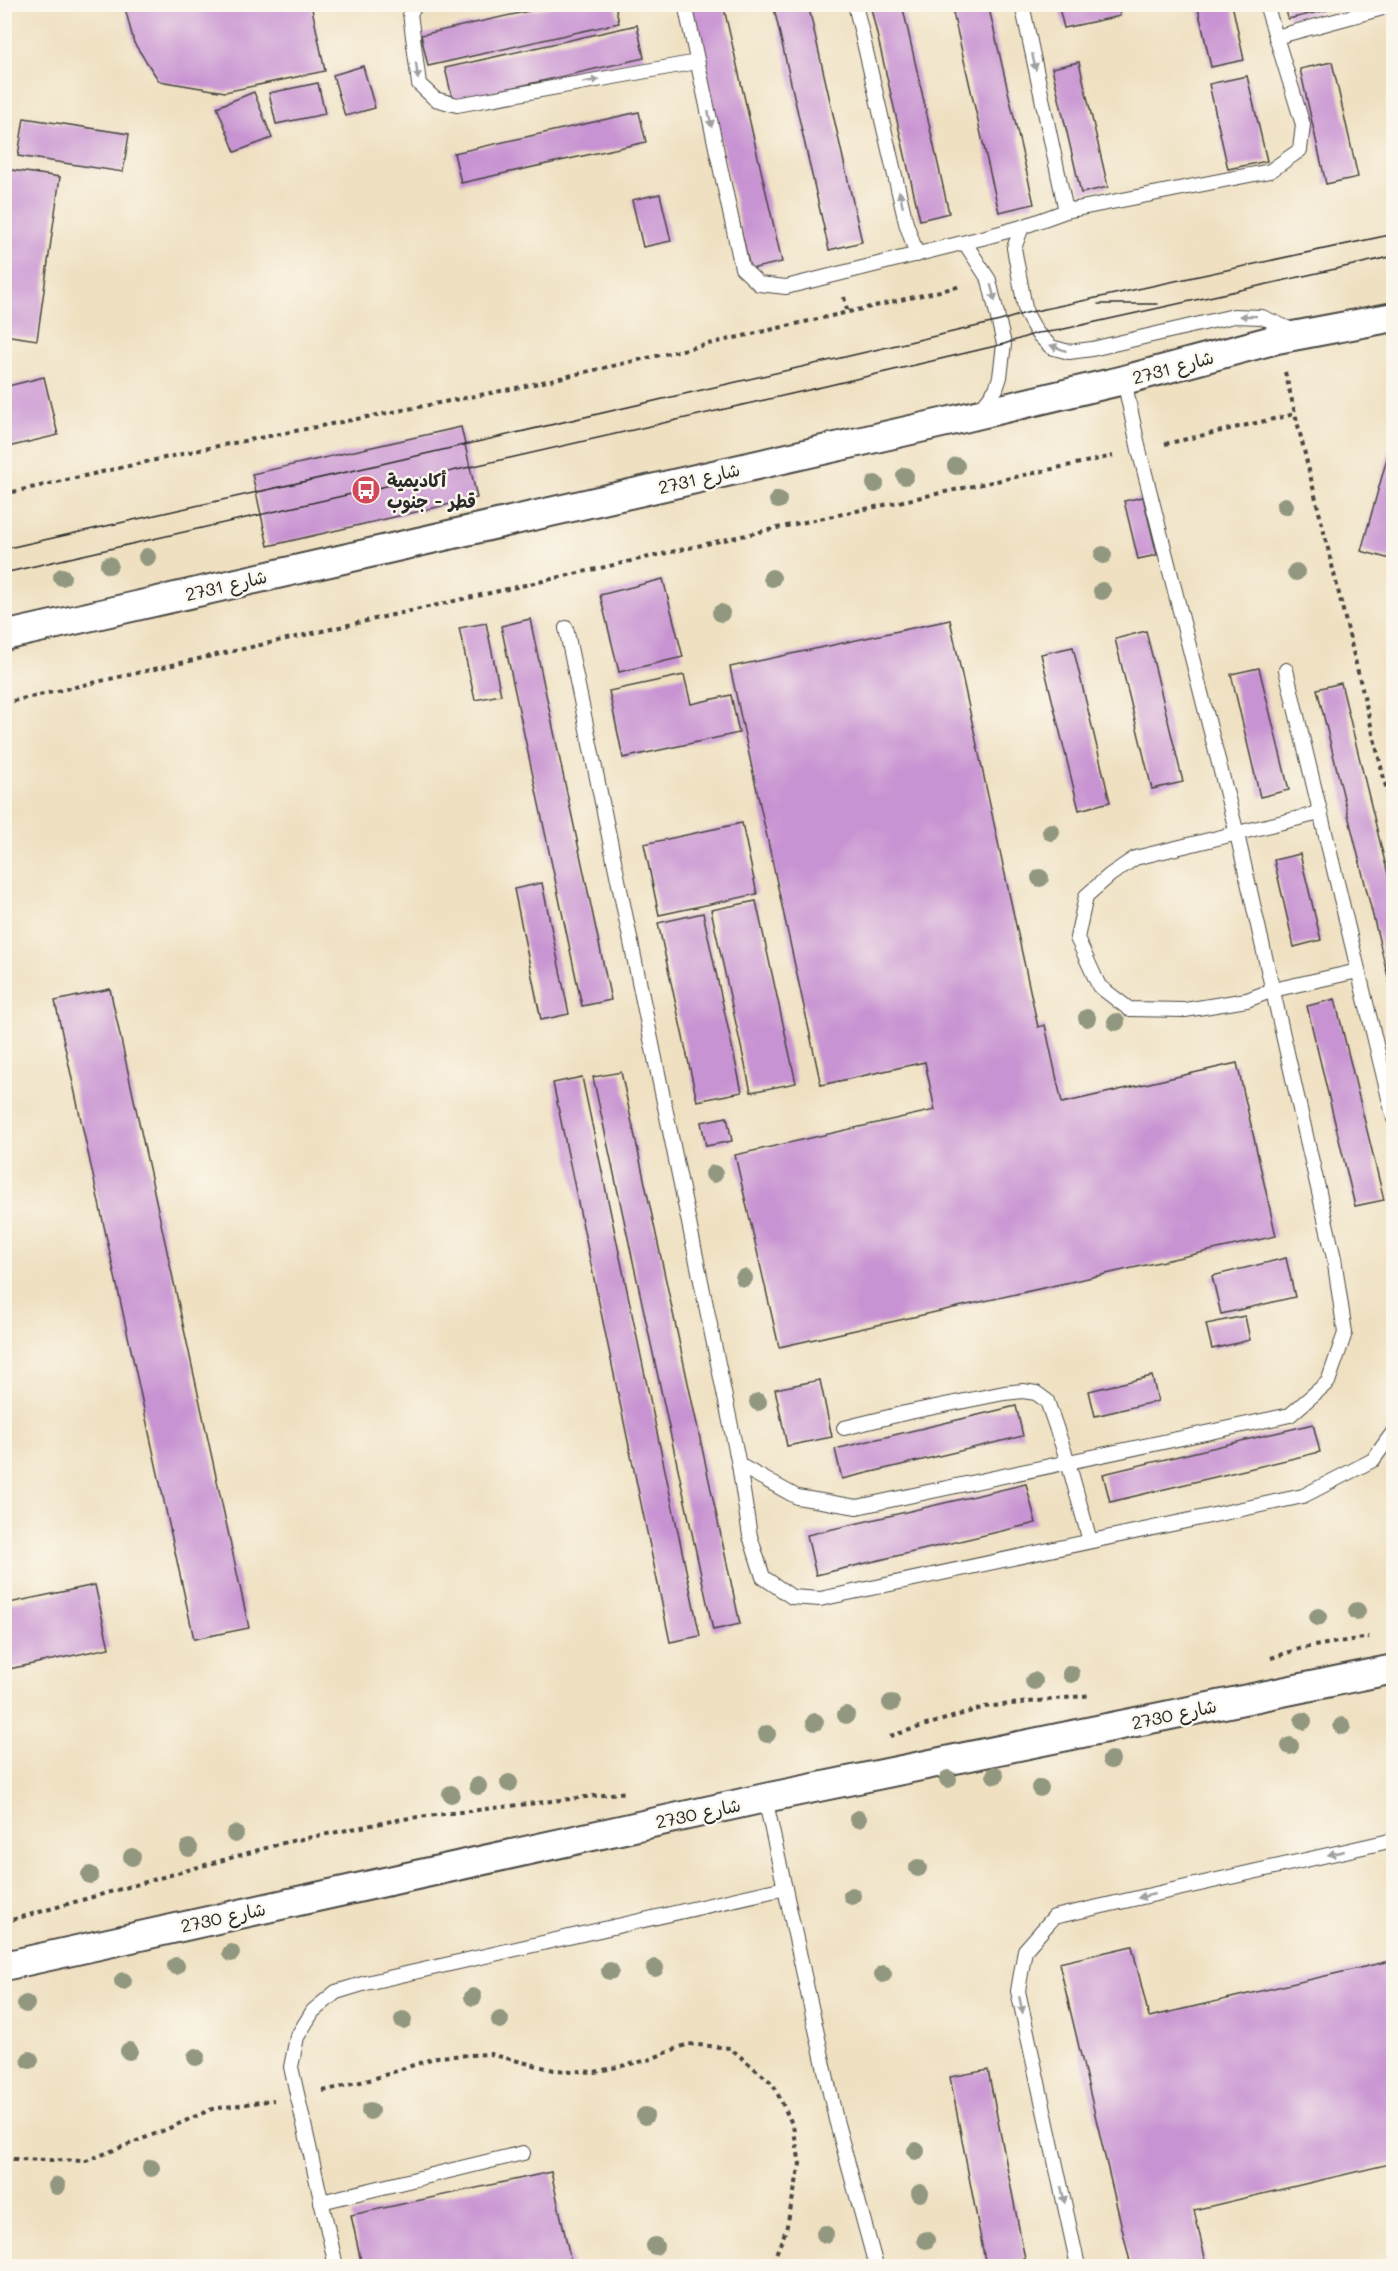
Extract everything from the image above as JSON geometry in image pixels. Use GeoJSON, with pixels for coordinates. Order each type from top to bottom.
{"type":"FeatureCollection","features":[{"type":"Feature","properties":{"kind":"street","name":"شارع 2731"},"geometry":{"type":"LineString","coordinates":[[4,636],[1124,380],[1290,337],[1394,317]]}},
{"type":"Feature","properties":{"kind":"street","name":"شارع 2730"},"geometry":{"type":"LineString","coordinates":[[4,1966],[765,1798],[1394,1669]]}},
{"type":"Feature","properties":{"kind":"lane"},"geometry":{"type":"LineString","coordinates":[[417,4],[410,12],[419,84],[435,99],[457,105],[697,62]]}},
{"type":"Feature","properties":{"kind":"lane"},"geometry":{"type":"LineString","coordinates":[[685,4],[742,268],[759,284],[786,287],[965,243],[1022,227],[1066,211],[1270,171],[1300,150],[1303,125],[1266,4]]}},
{"type":"Feature","properties":{"kind":"lane"},"geometry":{"type":"LineString","coordinates":[[855,4],[906,224],[917,255]]}},
{"type":"Feature","properties":{"kind":"lane"},"geometry":{"type":"LineString","coordinates":[[1022,4],[1066,211]]}},
{"type":"Feature","properties":{"kind":"lane"},"geometry":{"type":"LineString","coordinates":[[1276,37],[1394,5]]}},
{"type":"Feature","properties":{"kind":"lane"},"geometry":{"type":"LineString","coordinates":[[1022,227],[1014,248],[1026,313],[1036,333],[1051,347],[1069,352],[1092,349],[1234,316],[1262,317],[1290,337]]}},
{"type":"Feature","properties":{"kind":"lane"},"geometry":{"type":"LineString","coordinates":[[965,243],[989,280],[1004,344],[996,390],[977,414]]}},
{"type":"Feature","properties":{"kind":"lane"},"geometry":{"type":"LineString","coordinates":[[739,1465],[797,1497],[857,1507],[1290,1415],[1328,1382],[1345,1333],[1334,1258],[1237,834],[1139,450],[1124,380]]}},
{"type":"Feature","properties":{"kind":"lane"},"geometry":{"type":"LineString","coordinates":[[566,628],[739,1465],[750,1536],[763,1577],[792,1597],[820,1599],[1303,1496],[1373,1460],[1394,1431]]}},
{"type":"Feature","properties":{"kind":"lane"},"geometry":{"type":"LineString","coordinates":[[1286,670],[1394,1119]]}},
{"type":"Feature","properties":{"kind":"lane"},"geometry":{"type":"LineString","coordinates":[[1320,813],[1135,858],[1110,875],[1086,896],[1077,938],[1099,986],[1129,1009],[1185,1010],[1247,1000],[1273,990],[1358,971]]}},
{"type":"Feature","properties":{"kind":"lane"},"geometry":{"type":"LineString","coordinates":[[844,1428],[905,1413],[1023,1390],[1036,1393],[1047,1401],[1068,1462],[1090,1541]]}},
{"type":"Feature","properties":{"kind":"lane"},"geometry":{"type":"LineString","coordinates":[[765,1798],[836,2120],[876,2266]]}},
{"type":"Feature","properties":{"kind":"lane"},"geometry":{"type":"LineString","coordinates":[[1078,2266],[1018,1991],[1024,1950],[1054,1917],[1394,1840]]}},
{"type":"Feature","properties":{"kind":"lane"},"geometry":{"type":"LineString","coordinates":[[336,2266],[291,2067],[297,2037],[313,2011],[336,1992],[366,1983],[785,1888]]}},
{"type":"Feature","properties":{"kind":"lane"},"geometry":{"type":"LineString","coordinates":[[321,2202],[523,2153]]}},
{"type":"Feature","properties":{"kind":"path"},"geometry":{"type":"LineString","coordinates":[[4,494],[213,447],[516,388],[989,280]]}},
{"type":"Feature","properties":{"kind":"path"},"geometry":{"type":"LineString","coordinates":[[1290,337],[1295,414],[1394,820]]}},
{"type":"Feature","properties":{"kind":"path"},"geometry":{"type":"LineString","coordinates":[[4,703],[1295,414]]}},
{"type":"Feature","properties":{"kind":"path"},"geometry":{"type":"LineString","coordinates":[[1261,1661],[1302,1648],[1380,1636]]}},
{"type":"Feature","properties":{"kind":"path"},"geometry":{"type":"LineString","coordinates":[[884,1738],[985,1707],[1099,1694]]}},
{"type":"Feature","properties":{"kind":"path"},"geometry":{"type":"LineString","coordinates":[[4,1922],[287,1842],[402,1819],[630,1791]]}},
{"type":"Feature","properties":{"kind":"path"},"geometry":{"type":"LineString","coordinates":[[4,2157],[86,2161],[212,2109],[297,2097],[373,2079],[437,2056],[490,2054],[555,2070],[595,2072],[648,2060],[688,2044],[730,2048],[773,2084],[793,2126],[800,2164],[786,2230],[771,2266]]}},
{"type":"Feature","properties":{"kind":"building"},"geometry":{"type":"Polygon","coordinates":[[[124,4],[311,4],[325,71],[225,92],[159,81],[134,43],[124,4]]]}},
{"type":"Feature","properties":{"kind":"building"},"geometry":{"type":"Polygon","coordinates":[[[560,4],[615,4],[619,23],[428,66],[421,35],[560,4]]]}},
{"type":"Feature","properties":{"kind":"building"},"geometry":{"type":"Polygon","coordinates":[[[690,4],[723,4],[782,262],[750,269],[690,4]]]}},
{"type":"Feature","properties":{"kind":"building"},"geometry":{"type":"Polygon","coordinates":[[[773,4],[808,4],[862,242],[829,250],[773,4]]]}},
{"type":"Feature","properties":{"kind":"building"},"geometry":{"type":"Polygon","coordinates":[[[870,4],[902,4],[949,213],[920,220],[870,4]]]}},
{"type":"Feature","properties":{"kind":"building"},"geometry":{"type":"Polygon","coordinates":[[[951,4],[988,4],[1034,204],[999,212],[951,4]]]}},
{"type":"Feature","properties":{"kind":"building"},"geometry":{"type":"Polygon","coordinates":[[[1058,4],[1118,4],[1120,16],[1064,28],[1058,4]]]}},
{"type":"Feature","properties":{"kind":"building"},"geometry":{"type":"Polygon","coordinates":[[[1197,4],[1232,4],[1244,60],[1211,67],[1197,4]]]}},
{"type":"Feature","properties":{"kind":"building"},"geometry":{"type":"Polygon","coordinates":[[[1285,4],[1326,4],[1327,10],[1288,19],[1285,4]]]}},
{"type":"Feature","properties":{"kind":"building"},"geometry":{"type":"Polygon","coordinates":[[[637,25],[644,58],[453,101],[445,68],[637,25]]]}},
{"type":"Feature","properties":{"kind":"building"},"geometry":{"type":"Polygon","coordinates":[[[1079,62],[1108,187],[1081,193],[1052,68],[1079,62]]]}},
{"type":"Feature","properties":{"kind":"building"},"geometry":{"type":"Polygon","coordinates":[[[1332,62],[1358,177],[1326,184],[1300,69],[1332,62]]]}},
{"type":"Feature","properties":{"kind":"building"},"geometry":{"type":"Polygon","coordinates":[[[363,66],[375,108],[345,116],[333,75],[363,66]]]}},
{"type":"Feature","properties":{"kind":"building"},"geometry":{"type":"Polygon","coordinates":[[[1247,76],[1267,161],[1228,169],[1209,84],[1247,76]]]}},
{"type":"Feature","properties":{"kind":"building"},"geometry":{"type":"Polygon","coordinates":[[[318,83],[325,114],[276,124],[269,93],[318,83]]]}},
{"type":"Feature","properties":{"kind":"building"},"geometry":{"type":"Polygon","coordinates":[[[254,92],[272,138],[235,152],[217,107],[254,92]]]}},
{"type":"Feature","properties":{"kind":"building"},"geometry":{"type":"Polygon","coordinates":[[[639,112],[646,142],[461,183],[454,153],[639,112]]]}},
{"type":"Feature","properties":{"kind":"building"},"geometry":{"type":"Polygon","coordinates":[[[4,116],[13,117],[8,153],[4,153],[4,116]]]}},
{"type":"Feature","properties":{"kind":"building"},"geometry":{"type":"Polygon","coordinates":[[[24,118],[129,134],[123,172],[18,156],[24,118]]]}},
{"type":"Feature","properties":{"kind":"building"},"geometry":{"type":"Polygon","coordinates":[[[4,169],[60,177],[37,340],[4,335],[4,169]]]}},
{"type":"Feature","properties":{"kind":"building"},"geometry":{"type":"Polygon","coordinates":[[[660,194],[671,241],[643,247],[632,200],[660,194]]]}},
{"type":"Feature","properties":{"kind":"building"},"geometry":{"type":"Polygon","coordinates":[[[44,377],[58,435],[4,448],[4,387],[44,377]]]}},
{"type":"Feature","properties":{"kind":"building"},"geometry":{"type":"Polygon","coordinates":[[[461,427],[477,498],[268,546],[252,474],[461,427]]]}},
{"type":"Feature","properties":{"kind":"building"},"geometry":{"type":"Polygon","coordinates":[[[1394,437],[1394,560],[1361,551],[1394,437]]]}},
{"type":"Feature","properties":{"kind":"building"},"geometry":{"type":"Polygon","coordinates":[[[1143,497],[1157,555],[1138,559],[1124,501],[1143,497]]]}},
{"type":"Feature","properties":{"kind":"building"},"geometry":{"type":"Polygon","coordinates":[[[663,579],[683,657],[619,672],[600,595],[663,579]]]}},
{"type":"Feature","properties":{"kind":"building"},"geometry":{"type":"Polygon","coordinates":[[[530,619],[611,1000],[582,1006],[501,626],[530,619]]]}},
{"type":"Feature","properties":{"kind":"building"},"geometry":{"type":"Polygon","coordinates":[[[950,620],[1038,1027],[1045,1025],[1062,1103],[1237,1063],[1276,1236],[779,1347],[735,1155],[935,1110],[925,1062],[821,1085],[730,667],[950,620]]]}},
{"type":"Feature","properties":{"kind":"building"},"geometry":{"type":"Polygon","coordinates":[[[486,623],[501,695],[475,700],[459,628],[486,623]]]}},
{"type":"Feature","properties":{"kind":"building"},"geometry":{"type":"Polygon","coordinates":[[[1146,631],[1183,782],[1152,789],[1115,639],[1146,631]]]}},
{"type":"Feature","properties":{"kind":"building"},"geometry":{"type":"Polygon","coordinates":[[[1073,647],[1110,802],[1079,810],[1041,654],[1073,647]]]}},
{"type":"Feature","properties":{"kind":"building"},"geometry":{"type":"Polygon","coordinates":[[[1259,668],[1289,790],[1260,797],[1231,674],[1259,668]]]}},
{"type":"Feature","properties":{"kind":"building"},"geometry":{"type":"Polygon","coordinates":[[[684,675],[691,704],[731,695],[739,733],[623,758],[609,691],[684,675]]]}},
{"type":"Feature","properties":{"kind":"building"},"geometry":{"type":"Polygon","coordinates":[[[1341,683],[1394,899],[1394,1001],[1317,689],[1341,683]]]}},
{"type":"Feature","properties":{"kind":"building"},"geometry":{"type":"Polygon","coordinates":[[[742,823],[757,894],[659,915],[644,844],[742,823]]]}},
{"type":"Feature","properties":{"kind":"building"},"geometry":{"type":"Polygon","coordinates":[[[1300,854],[1321,940],[1294,947],[1274,860],[1300,854]]]}},
{"type":"Feature","properties":{"kind":"building"},"geometry":{"type":"Polygon","coordinates":[[[542,883],[569,1014],[541,1020],[514,889],[542,883]]]}},
{"type":"Feature","properties":{"kind":"building"},"geometry":{"type":"Polygon","coordinates":[[[756,901],[796,1083],[751,1092],[711,910],[756,901]]]}},
{"type":"Feature","properties":{"kind":"building"},"geometry":{"type":"Polygon","coordinates":[[[703,913],[742,1092],[697,1101],[658,923],[703,913]]]}},
{"type":"Feature","properties":{"kind":"building"},"geometry":{"type":"Polygon","coordinates":[[[110,989],[249,1628],[194,1639],[55,1001],[110,989]]]}},
{"type":"Feature","properties":{"kind":"building"},"geometry":{"type":"Polygon","coordinates":[[[1335,999],[1384,1200],[1355,1206],[1307,1006],[1335,999]]]}},
{"type":"Feature","properties":{"kind":"building"},"geometry":{"type":"Polygon","coordinates":[[[621,1072],[740,1624],[713,1630],[593,1077],[621,1072]]]}},
{"type":"Feature","properties":{"kind":"building"},"geometry":{"type":"Polygon","coordinates":[[[582,1077],[700,1636],[670,1642],[553,1083],[582,1077]]]}},
{"type":"Feature","properties":{"kind":"building"},"geometry":{"type":"Polygon","coordinates":[[[727,1117],[732,1141],[706,1146],[701,1122],[727,1117]]]}},
{"type":"Feature","properties":{"kind":"building"},"geometry":{"type":"Polygon","coordinates":[[[1286,1258],[1295,1297],[1221,1314],[1212,1276],[1286,1258]]]}},
{"type":"Feature","properties":{"kind":"building"},"geometry":{"type":"Polygon","coordinates":[[[1245,1316],[1250,1340],[1212,1349],[1206,1324],[1245,1316]]]}},
{"type":"Feature","properties":{"kind":"building"},"geometry":{"type":"Polygon","coordinates":[[[1152,1376],[1158,1401],[1095,1416],[1089,1391],[1152,1376]]]}},
{"type":"Feature","properties":{"kind":"building"},"geometry":{"type":"Polygon","coordinates":[[[820,1380],[832,1437],[787,1446],[775,1389],[820,1380]]]}},
{"type":"Feature","properties":{"kind":"building"},"geometry":{"type":"Polygon","coordinates":[[[1016,1406],[1023,1436],[842,1479],[835,1449],[1016,1406]]]}},
{"type":"Feature","properties":{"kind":"building"},"geometry":{"type":"Polygon","coordinates":[[[1313,1424],[1320,1452],[1110,1502],[1103,1474],[1313,1424]]]}},
{"type":"Feature","properties":{"kind":"building"},"geometry":{"type":"Polygon","coordinates":[[[1026,1484],[1036,1523],[816,1575],[807,1535],[1026,1484]]]}},
{"type":"Feature","properties":{"kind":"building"},"geometry":{"type":"Polygon","coordinates":[[[95,1585],[109,1648],[4,1670],[4,1604],[95,1585]]]}},
{"type":"Feature","properties":{"kind":"building"},"geometry":{"type":"Polygon","coordinates":[[[1132,1946],[1149,2017],[1394,1960],[1394,2163],[1194,2210],[1207,2266],[1131,2266],[1059,1963],[1132,1946]]]}},
{"type":"Feature","properties":{"kind":"building"},"geometry":{"type":"Polygon","coordinates":[[[988,2070],[1025,2259],[986,2266],[950,2077],[988,2070]]]}},
{"type":"Feature","properties":{"kind":"building"},"geometry":{"type":"Polygon","coordinates":[[[551,2172],[572,2266],[362,2266],[351,2215],[551,2172]]]}},
{"type":"Feature","properties":{"kind":"tram line"},"geometry":{"type":"LineString","coordinates":[[4,549],[360,469],[1000,321],[1026,313],[1394,234]]}},
{"type":"Feature","properties":{"kind":"tram line"},"geometry":{"type":"LineString","coordinates":[[4,573],[826,386],[1004,344],[1037,333],[1055,331],[1394,256]]}},
{"type":"Feature","properties":{"kind":"tram line"},"geometry":{"type":"LineString","coordinates":[[1098,304],[1158,304]]}},
{"type":"Feature","properties":{"kind":"place","name":"أكاديمية قطر - جنوب"},"geometry":{"type":"Point","coordinates":[366,490]}}]}
